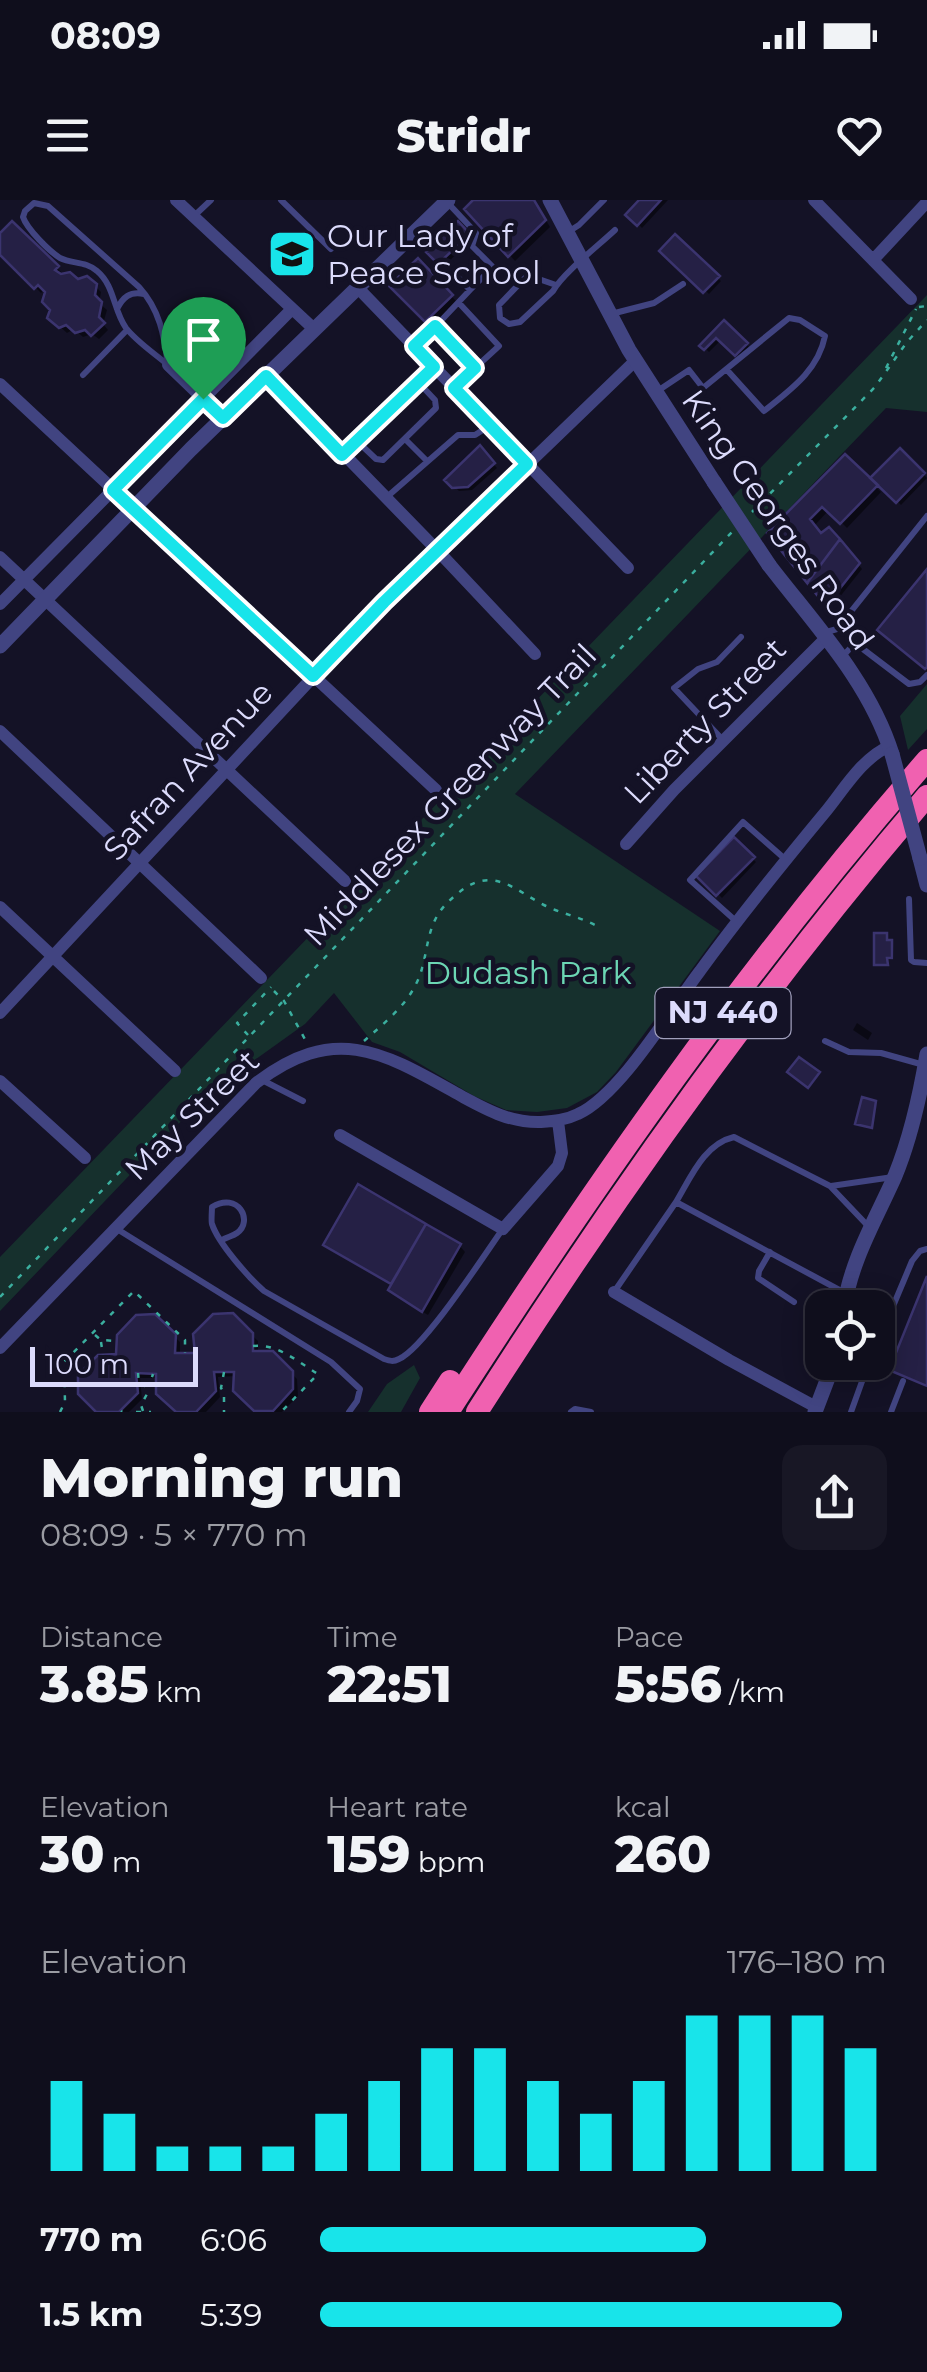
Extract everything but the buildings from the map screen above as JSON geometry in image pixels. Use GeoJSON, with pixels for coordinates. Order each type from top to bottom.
{"type":"FeatureCollection","features":[{"type":"Feature","properties":{"kind":"highway","name":"NJ 440"},"geometry":{"type":"LineString","coordinates":[[448,1412],[620,1153],[730,1004],[927,760]]}},
{"type":"Feature","properties":{"kind":"highway","name":"NJ 440"},"geometry":{"type":"LineString","coordinates":[[479,1412],[597,1228],[696,1088],[818,928],[927,796]]}},
{"type":"Feature","properties":{"kind":"highway"},"geometry":{"type":"LineString","coordinates":[[430,1412],[450,1381],[534,1278]]}},
{"type":"Feature","properties":{"kind":"street"},"geometry":{"type":"LineString","coordinates":[[176,200],[314,329]]}},
{"type":"Feature","properties":{"kind":"street","name":"King Georges Road"},"geometry":{"type":"LineString","coordinates":[[550,200],[635,361],[769,565],[873,705],[891,750],[927,885]]}},
{"type":"Feature","properties":{"kind":"street"},"geometry":{"type":"LineString","coordinates":[[814,200],[911,299]]}},
{"type":"Feature","properties":{"kind":"street"},"geometry":{"type":"LineString","coordinates":[[872,260],[927,202]]}},
{"type":"Feature","properties":{"kind":"street"},"geometry":{"type":"LineString","coordinates":[[0,646],[439,203]]}},
{"type":"Feature","properties":{"kind":"street"},"geometry":{"type":"LineString","coordinates":[[357,288],[628,568]]}},
{"type":"Feature","properties":{"kind":"street"},"geometry":{"type":"LineString","coordinates":[[0,604],[292,309]]}},
{"type":"Feature","properties":{"kind":"street","name":"Safran Avenue"},"geometry":{"type":"LineString","coordinates":[[0,1013],[369,617],[635,361]]}},
{"type":"Feature","properties":{"kind":"street"},"geometry":{"type":"LineString","coordinates":[[168,365],[223,418]]}},
{"type":"Feature","properties":{"kind":"street"},"geometry":{"type":"LineString","coordinates":[[266,376],[342,455],[391,493],[437,550],[534,654]]}},
{"type":"Feature","properties":{"kind":"street"},"geometry":{"type":"LineString","coordinates":[[0,384],[436,790]]}},
{"type":"Feature","properties":{"kind":"street"},"geometry":{"type":"LineString","coordinates":[[0,557],[345,881]]}},
{"type":"Feature","properties":{"kind":"street","name":"Liberty Street"},"geometry":{"type":"LineString","coordinates":[[626,844],[824,636]]}},
{"type":"Feature","properties":{"kind":"street"},"geometry":{"type":"LineString","coordinates":[[0,731],[261,978]]}},
{"type":"Feature","properties":{"kind":"street"},"geometry":{"type":"LineString","coordinates":[[340,1136],[503,1229],[558,1166],[562,1153],[558,1121],[597,1103],[622,1076],[786,860],[868,762],[877,753],[891,750]]}},
{"type":"Feature","properties":{"kind":"street"},"geometry":{"type":"LineString","coordinates":[[0,908],[175,1071]]}},
{"type":"Feature","properties":{"kind":"street","name":"May Street"},"geometry":{"type":"LineString","coordinates":[[0,1348],[261,1079],[292,1059],[332,1049],[379,1053],[500,1117],[526,1122],[558,1121]]}},
{"type":"Feature","properties":{"kind":"street"},"geometry":{"type":"LineString","coordinates":[[847,1290],[852,1271],[894,1177],[916,1111],[926,1060]]}},
{"type":"Feature","properties":{"kind":"street"},"geometry":{"type":"LineString","coordinates":[[0,1081],[85,1158]]}},
{"type":"Feature","properties":{"kind":"street"},"geometry":{"type":"LineString","coordinates":[[614,1292],[816,1410],[827,1380]]}},
{"type":"Feature","properties":{"kind":"lane"},"geometry":{"type":"LineString","coordinates":[[194,217],[211,200]]}},
{"type":"Feature","properties":{"kind":"lane"},"geometry":{"type":"LineString","coordinates":[[281,200],[331,249]]}},
{"type":"Feature","properties":{"kind":"lane"},"geometry":{"type":"LineString","coordinates":[[567,232],[580,225],[604,200]]}},
{"type":"Feature","properties":{"kind":"lane"},"geometry":{"type":"LineString","coordinates":[[414,346],[494,267],[472,246],[476,234],[439,203]]}},
{"type":"Feature","properties":{"kind":"lane"},"geometry":{"type":"LineString","coordinates":[[29,206],[48,206],[145,294],[162,324],[168,365],[128,330],[108,284],[98,272],[84,263],[61,258],[26,227],[23,217],[29,206]]}},
{"type":"Feature","properties":{"kind":"lane"},"geometry":{"type":"LineString","coordinates":[[556,285],[530,276],[525,278],[499,305],[500,318],[515,325],[520,322],[615,230]]}},
{"type":"Feature","properties":{"kind":"lane"},"geometry":{"type":"LineString","coordinates":[[449,268],[470,290]]}},
{"type":"Feature","properties":{"kind":"lane"},"geometry":{"type":"LineString","coordinates":[[610,314],[654,303],[683,284]]}},
{"type":"Feature","properties":{"kind":"lane"},"geometry":{"type":"LineString","coordinates":[[117,309],[132,292],[145,294]]}},
{"type":"Feature","properties":{"kind":"lane"},"geometry":{"type":"LineString","coordinates":[[454,388],[499,346],[459,304]]}},
{"type":"Feature","properties":{"kind":"lane"},"geometry":{"type":"LineString","coordinates":[[655,392],[689,370],[703,388],[788,318],[800,320],[825,336],[814,365],[764,411],[727,370]]}},
{"type":"Feature","properties":{"kind":"lane"},"geometry":{"type":"LineString","coordinates":[[435,326],[475,368]]}},
{"type":"Feature","properties":{"kind":"lane"},"geometry":{"type":"LineString","coordinates":[[83,375],[128,330]]}},
{"type":"Feature","properties":{"kind":"lane"},"geometry":{"type":"LineString","coordinates":[[342,455],[434,367]]}},
{"type":"Feature","properties":{"kind":"lane"},"geometry":{"type":"LineString","coordinates":[[358,442],[376,459],[383,460],[406,439],[436,408],[436,400],[418,382]]}},
{"type":"Feature","properties":{"kind":"lane"},"geometry":{"type":"LineString","coordinates":[[391,493],[458,434],[475,435],[490,426]]}},
{"type":"Feature","properties":{"kind":"lane"},"geometry":{"type":"LineString","coordinates":[[406,439],[427,461]]}},
{"type":"Feature","properties":{"kind":"lane"},"geometry":{"type":"LineString","coordinates":[[824,636],[837,628],[927,516]]}},
{"type":"Feature","properties":{"kind":"lane"},"geometry":{"type":"LineString","coordinates":[[723,740],[674,688],[698,669],[717,662],[740,638]]}},
{"type":"Feature","properties":{"kind":"lane"},"geometry":{"type":"LineString","coordinates":[[841,658],[855,643],[905,682],[920,682],[927,675]]}},
{"type":"Feature","properties":{"kind":"lane"},"geometry":{"type":"LineString","coordinates":[[737,922],[690,880],[743,822],[786,860]]}},
{"type":"Feature","properties":{"kind":"lane"},"geometry":{"type":"LineString","coordinates":[[909,899],[911,960],[927,962]]}},
{"type":"Feature","properties":{"kind":"lane"},"geometry":{"type":"LineString","coordinates":[[826,1041],[850,1052],[926,1060]]}},
{"type":"Feature","properties":{"kind":"lane"},"geometry":{"type":"LineString","coordinates":[[261,1079],[303,1102]]}},
{"type":"Feature","properties":{"kind":"lane"},"geometry":{"type":"LineString","coordinates":[[614,1292],[697,1165],[722,1140],[734,1137],[830,1186],[870,1229]]}},
{"type":"Feature","properties":{"kind":"lane"},"geometry":{"type":"LineString","coordinates":[[830,1186],[894,1177]]}},
{"type":"Feature","properties":{"kind":"lane"},"geometry":{"type":"LineString","coordinates":[[222,1240],[236,1234],[242,1226],[244,1216],[230,1202],[212,1208],[212,1224],[222,1240],[247,1276],[264,1291],[392,1361],[419,1344],[503,1229]]}},
{"type":"Feature","properties":{"kind":"lane"},"geometry":{"type":"LineString","coordinates":[[676,1202],[770,1252],[829,1290]]}},
{"type":"Feature","properties":{"kind":"lane"},"geometry":{"type":"LineString","coordinates":[[116,1228],[331,1362],[360,1389],[348,1412]]}},
{"type":"Feature","properties":{"kind":"lane"},"geometry":{"type":"LineString","coordinates":[[895,1302],[912,1261],[927,1249]]}},
{"type":"Feature","properties":{"kind":"lane"},"geometry":{"type":"LineString","coordinates":[[770,1252],[758,1278],[794,1302]]}},
{"type":"Feature","properties":{"kind":"lane"},"geometry":{"type":"LineString","coordinates":[[851,1412],[862,1380]]}},
{"type":"Feature","properties":{"kind":"lane"},"geometry":{"type":"LineString","coordinates":[[891,1412],[904,1381]]}},
{"type":"Feature","properties":{"kind":"lane"},"geometry":{"type":"LineString","coordinates":[[570,1412],[591,1412]]}},
{"type":"Feature","properties":{"kind":"path"},"geometry":{"type":"LineString","coordinates":[[875,387],[917,308],[927,306]]}},
{"type":"Feature","properties":{"kind":"path"},"geometry":{"type":"LineString","coordinates":[[744,520],[875,387],[927,320]]}},
{"type":"Feature","properties":{"kind":"path","name":"Middlesex Greenway Trail"},"geometry":{"type":"LineString","coordinates":[[0,1297],[734,530]]}},
{"type":"Feature","properties":{"kind":"path"},"geometry":{"type":"LineString","coordinates":[[356,1049],[395,1014],[410,994],[436,918],[469,885],[484,879],[500,881],[561,913],[596,926]]}},
{"type":"Feature","properties":{"kind":"path"},"geometry":{"type":"LineString","coordinates":[[261,978],[284,1001],[312,1053]]}},
{"type":"Feature","properties":{"kind":"path"},"geometry":{"type":"LineString","coordinates":[[250,1036],[237,1024],[272,988]]}},
{"type":"Feature","properties":{"kind":"path"},"geometry":{"type":"LineString","coordinates":[[66,1412],[64,1362],[134,1291],[185,1340],[185,1353]]}},
{"type":"Feature","properties":{"kind":"path"},"geometry":{"type":"LineString","coordinates":[[92,1333],[101,1340],[116,1342]]}},
{"type":"Feature","properties":{"kind":"path"},"geometry":{"type":"LineString","coordinates":[[101,1340],[103,1355]]}},
{"type":"Feature","properties":{"kind":"path"},"geometry":{"type":"LineString","coordinates":[[253,1346],[265,1344],[277,1349],[318,1374],[282,1412],[278,1406]]}},
{"type":"Feature","properties":{"kind":"path"},"geometry":{"type":"LineString","coordinates":[[224,1372],[224,1412]]}},
{"type":"Feature","properties":{"kind":"path"},"geometry":{"type":"LineString","coordinates":[[138,1374],[139,1384],[145,1385],[153,1374]]}},
{"type":"Feature","properties":{"kind":"path"},"geometry":{"type":"LineString","coordinates":[[143,1411],[145,1385]]}},
{"type":"Feature","properties":{"kind":"path"},"geometry":{"type":"LineString","coordinates":[[60,1412],[66,1402]]}},
{"type":"Feature","properties":{"kind":"path"},"geometry":{"type":"LineString","coordinates":[[136,1412],[151,1412]]}},
{"type":"Feature","properties":{"kind":"green space","name":"Dudash Park"},"geometry":{"type":"Polygon","coordinates":[[[927,295],[927,412],[886,408],[515,794],[720,931],[616,1072],[597,1092],[567,1108],[537,1112],[506,1110],[474,1096],[400,1052],[372,1042],[334,993],[305,1024],[207,1094],[0,1311],[0,1257],[927,295]]]}},
{"type":"Feature","properties":{"kind":"green space"},"geometry":{"type":"Polygon","coordinates":[[[927,684],[927,729],[908,750],[900,716],[927,684]]]}},
{"type":"Feature","properties":{"kind":"green space"},"geometry":{"type":"Polygon","coordinates":[[[414,1365],[420,1378],[401,1412],[368,1412],[387,1384],[414,1365]]]}},
{"type":"Feature","properties":{"kind":"place","name":"Our Lady of Peace School"},"geometry":{"type":"Point","coordinates":[292,254]}},
{"type":"Feature","properties":{"kind":"route"},"geometry":{"type":"LineString","coordinates":[[435,326],[475,368],[454,388],[527,464],[313,676],[113,490],[203,399],[223,418],[266,376],[342,455],[434,367],[414,346],[435,326]]}}]}
